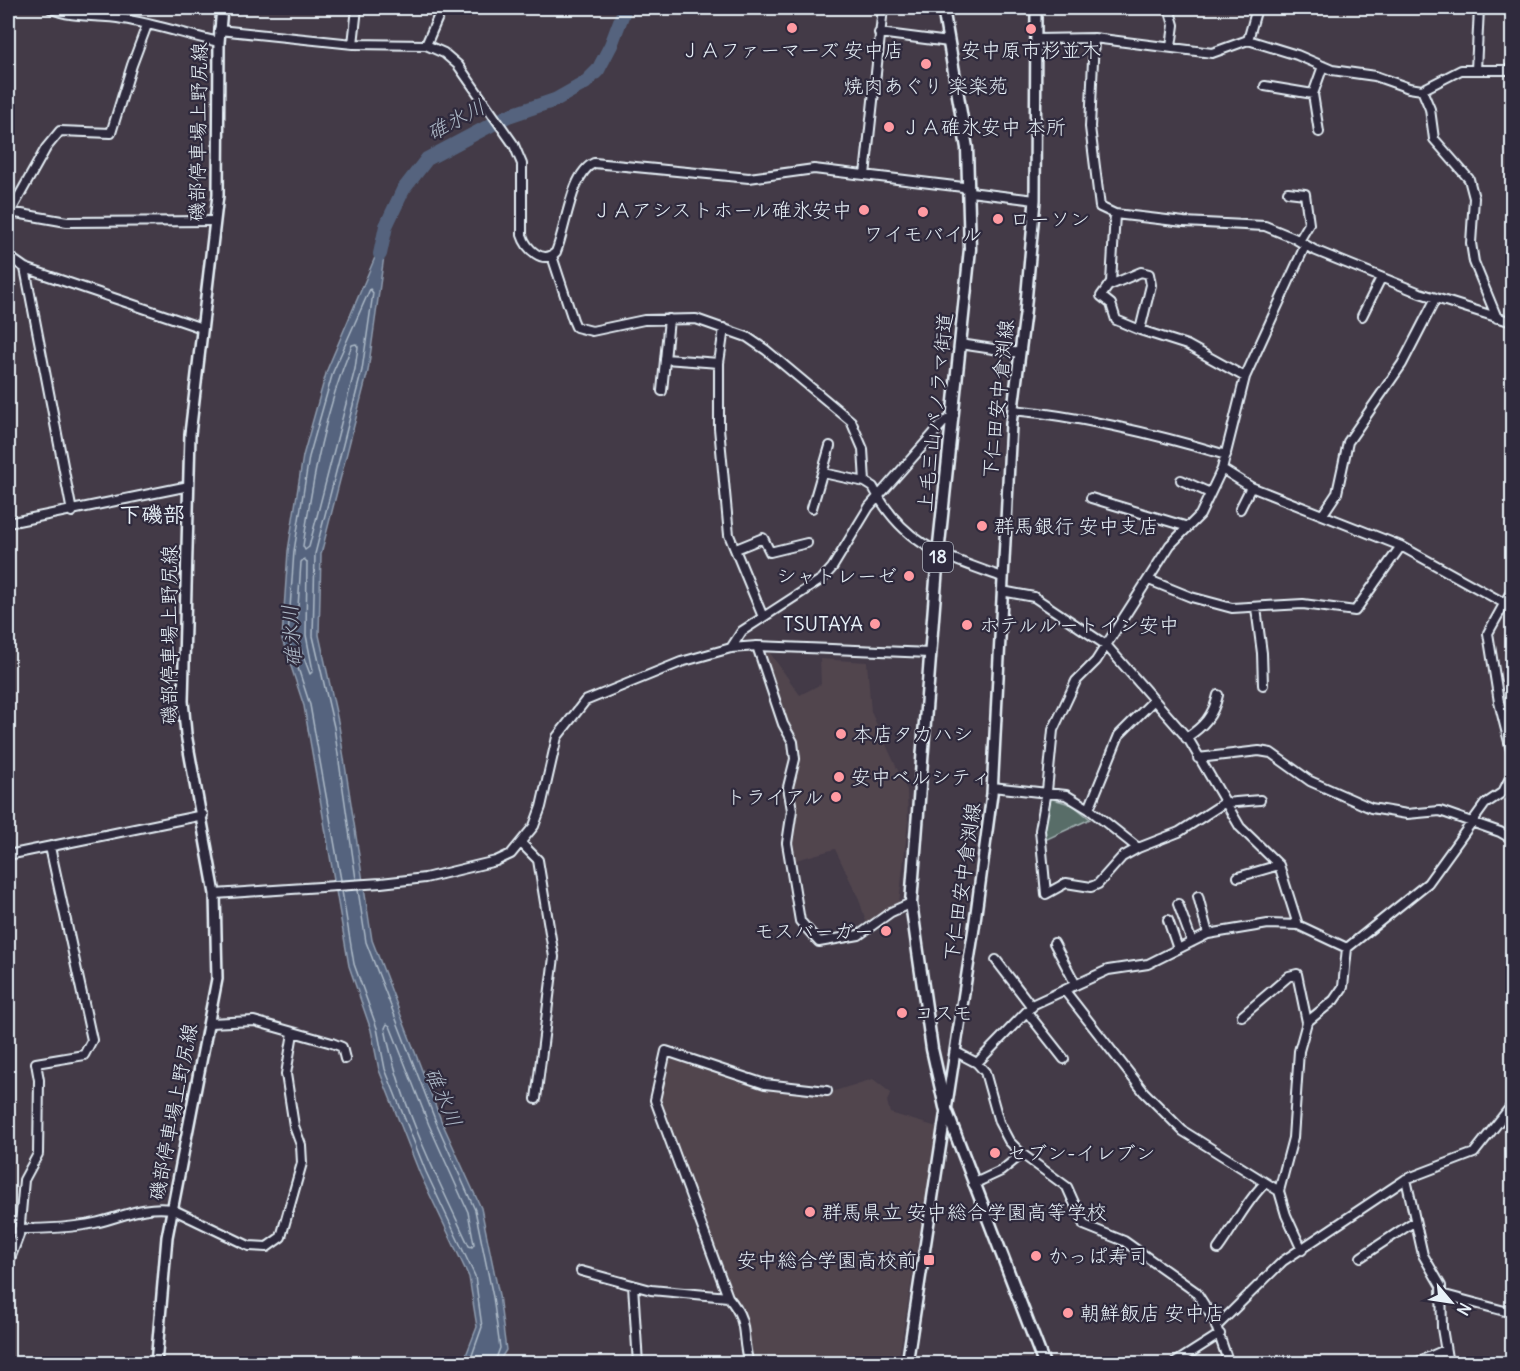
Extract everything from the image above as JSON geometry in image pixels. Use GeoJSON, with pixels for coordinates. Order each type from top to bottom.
{"type":"FeatureCollection","features":[{"type":"Feature","properties":{"kind":"highway","name":"上毛三山パノラマ街道"},"geometry":{"type":"LineString","coordinates":[[943,8],[967,148],[970,192],[969,249],[954,415],[938,554],[911,903],[932,1049],[945,1107]]}},
{"type":"Feature","properties":{"kind":"highway","name":"18"},"geometry":{"type":"LineString","coordinates":[[945,1107],[1044,1364]]}},
{"type":"Feature","properties":{"kind":"main road","name":"磯部停車場上野尻線"},"geometry":{"type":"LineString","coordinates":[[156,1364],[163,1266],[172,1209],[217,979],[215,894],[186,734],[183,701],[190,434],[219,171],[219,30],[222,8]]}},
{"type":"Feature","properties":{"kind":"main road","name":"下仁田安中倉渕線"},"geometry":{"type":"LineString","coordinates":[[908,1364],[987,840],[1013,410],[1035,200],[1036,8]]}},
{"type":"Feature","properties":{"kind":"street"},"geometry":{"type":"LineString","coordinates":[[50,8],[76,16],[112,17],[219,42]]}},
{"type":"Feature","properties":{"kind":"street"},"geometry":{"type":"LineString","coordinates":[[112,17],[113,8]]}},
{"type":"Feature","properties":{"kind":"street"},"geometry":{"type":"LineString","coordinates":[[352,8],[357,8],[353,44]]}},
{"type":"Feature","properties":{"kind":"street"},"geometry":{"type":"LineString","coordinates":[[426,45],[442,8]]}},
{"type":"Feature","properties":{"kind":"street"},"geometry":{"type":"LineString","coordinates":[[865,175],[882,8]]}},
{"type":"Feature","properties":{"kind":"street"},"geometry":{"type":"LineString","coordinates":[[1169,8],[1173,25],[1171,47]]}},
{"type":"Feature","properties":{"kind":"street"},"geometry":{"type":"LineString","coordinates":[[1248,40],[1257,8]]}},
{"type":"Feature","properties":{"kind":"street"},"geometry":{"type":"LineString","coordinates":[[1476,70],[1479,8]]}},
{"type":"Feature","properties":{"kind":"street"},"geometry":{"type":"LineString","coordinates":[[147,25],[111,133],[60,131],[46,148],[9,214],[67,222],[215,221]]}},
{"type":"Feature","properties":{"kind":"street"},"geometry":{"type":"LineString","coordinates":[[219,30],[353,44],[426,45],[444,53],[458,65],[514,145],[523,172],[522,235],[525,244],[538,255],[552,256]]}},
{"type":"Feature","properties":{"kind":"street"},"geometry":{"type":"LineString","coordinates":[[879,33],[949,42]]}},
{"type":"Feature","properties":{"kind":"street"},"geometry":{"type":"LineString","coordinates":[[1094,38],[1090,127],[1100,207],[1115,214],[1184,222],[1265,226],[1381,278],[1512,322]]}},
{"type":"Feature","properties":{"kind":"street"},"geometry":{"type":"LineString","coordinates":[[1037,39],[1094,38],[1212,52],[1248,40],[1323,66],[1376,76],[1409,88],[1422,90],[1461,70],[1512,70]]}},
{"type":"Feature","properties":{"kind":"street"},"geometry":{"type":"LineString","coordinates":[[1319,132],[1313,94],[1323,66]]}},
{"type":"Feature","properties":{"kind":"street"},"geometry":{"type":"LineString","coordinates":[[1264,86],[1313,94]]}},
{"type":"Feature","properties":{"kind":"street"},"geometry":{"type":"LineString","coordinates":[[1422,90],[1430,109],[1434,139],[1469,178],[1474,198],[1472,243],[1474,262],[1497,318]]}},
{"type":"Feature","properties":{"kind":"street"},"geometry":{"type":"LineString","coordinates":[[552,256],[559,245],[578,178],[585,166],[594,163],[749,178],[814,169],[963,187],[970,192],[1035,200]]}},
{"type":"Feature","properties":{"kind":"street"},"geometry":{"type":"LineString","coordinates":[[1260,800],[1224,803],[1179,832],[1138,848],[1122,857],[1098,884],[1091,887],[1066,883],[1046,894],[1040,830],[1047,791],[1053,730],[1076,681],[1096,661],[1170,545],[1200,514],[1221,469],[1245,377],[1309,225],[1305,194],[1288,192]]}},
{"type":"Feature","properties":{"kind":"street"},"geometry":{"type":"LineString","coordinates":[[1115,214],[1108,286],[1101,296],[1111,304],[1116,320],[1187,345],[1245,377]]}},
{"type":"Feature","properties":{"kind":"street"},"geometry":{"type":"LineString","coordinates":[[8,256],[26,268],[202,328]]}},
{"type":"Feature","properties":{"kind":"street"},"geometry":{"type":"LineString","coordinates":[[552,256],[576,327],[592,330],[644,320],[696,319],[747,337],[766,350],[851,421],[863,449],[865,482]]}},
{"type":"Feature","properties":{"kind":"street"},"geometry":{"type":"LineString","coordinates":[[26,268],[72,512]]}},
{"type":"Feature","properties":{"kind":"street"},"geometry":{"type":"LineString","coordinates":[[1108,286],[1141,272],[1149,274],[1151,285],[1140,330]]}},
{"type":"Feature","properties":{"kind":"street"},"geometry":{"type":"LineString","coordinates":[[1362,316],[1381,278]]}},
{"type":"Feature","properties":{"kind":"street"},"geometry":{"type":"LineString","coordinates":[[1323,514],[1337,493],[1348,442],[1402,364],[1436,298]]}},
{"type":"Feature","properties":{"kind":"street"},"geometry":{"type":"LineString","coordinates":[[662,391],[669,319]]}},
{"type":"Feature","properties":{"kind":"street"},"geometry":{"type":"LineString","coordinates":[[724,328],[718,363],[720,440],[729,535],[764,617]]}},
{"type":"Feature","properties":{"kind":"street"},"geometry":{"type":"LineString","coordinates":[[960,344],[1020,352]]}},
{"type":"Feature","properties":{"kind":"street"},"geometry":{"type":"LineString","coordinates":[[665,359],[718,363]]}},
{"type":"Feature","properties":{"kind":"street"},"geometry":{"type":"LineString","coordinates":[[1013,410],[1070,416],[1172,439],[1226,455]]}},
{"type":"Feature","properties":{"kind":"street"},"geometry":{"type":"LineString","coordinates":[[731,648],[742,632],[822,579],[832,568],[878,497],[943,423],[954,415]]}},
{"type":"Feature","properties":{"kind":"street"},"geometry":{"type":"LineString","coordinates":[[812,508],[830,446]]}},
{"type":"Feature","properties":{"kind":"street"},"geometry":{"type":"LineString","coordinates":[[1221,469],[1251,487],[1401,546],[1504,603]]}},
{"type":"Feature","properties":{"kind":"street"},"geometry":{"type":"LineString","coordinates":[[823,473],[865,482],[873,487],[878,497],[914,539],[938,554],[1002,577]]}},
{"type":"Feature","properties":{"kind":"street"},"geometry":{"type":"LineString","coordinates":[[1181,480],[1210,493]]}},
{"type":"Feature","properties":{"kind":"street"},"geometry":{"type":"LineString","coordinates":[[8,523],[72,512],[189,486]]}},
{"type":"Feature","properties":{"kind":"street"},"geometry":{"type":"LineString","coordinates":[[1239,509],[1251,487]]}},
{"type":"Feature","properties":{"kind":"street"},"geometry":{"type":"LineString","coordinates":[[1092,498],[1188,527]]}},
{"type":"Feature","properties":{"kind":"street"},"geometry":{"type":"LineString","coordinates":[[736,549],[763,538],[770,552],[807,543]]}},
{"type":"Feature","properties":{"kind":"street"},"geometry":{"type":"LineString","coordinates":[[1149,580],[1191,597],[1232,608],[1303,604],[1355,611],[1401,546]]}},
{"type":"Feature","properties":{"kind":"street"},"geometry":{"type":"LineString","coordinates":[[1512,590],[1488,633],[1499,702],[1512,754]]}},
{"type":"Feature","properties":{"kind":"street"},"geometry":{"type":"LineString","coordinates":[[1002,591],[1034,597],[1106,645],[1186,738],[1240,827],[1279,865],[1298,925]]}},
{"type":"Feature","properties":{"kind":"street"},"geometry":{"type":"LineString","coordinates":[[1256,608],[1262,653],[1263,685]]}},
{"type":"Feature","properties":{"kind":"street"},"geometry":{"type":"LineString","coordinates":[[215,894],[381,883],[479,867],[511,854],[522,844],[534,826],[541,807],[557,737],[585,701],[681,662],[731,648],[757,646],[804,646],[930,653]]}},
{"type":"Feature","properties":{"kind":"street"},"geometry":{"type":"LineString","coordinates":[[757,646],[783,724],[793,742],[795,759],[788,787],[792,810],[788,843],[800,921],[819,942],[859,935],[891,912],[911,903]]}},
{"type":"Feature","properties":{"kind":"street"},"geometry":{"type":"LineString","coordinates":[[1186,738],[1204,726],[1215,708],[1218,695]]}},
{"type":"Feature","properties":{"kind":"street"},"geometry":{"type":"LineString","coordinates":[[1089,809],[1119,735],[1154,700]]}},
{"type":"Feature","properties":{"kind":"street"},"geometry":{"type":"LineString","coordinates":[[1198,758],[1259,751],[1271,753],[1310,781],[1371,808],[1407,814],[1440,811],[1512,839]]}},
{"type":"Feature","properties":{"kind":"street"},"geometry":{"type":"LineString","coordinates":[[1307,1022],[1334,1000],[1343,987],[1347,948],[1428,883],[1485,804],[1503,792],[1512,774]]}},
{"type":"Feature","properties":{"kind":"street"},"geometry":{"type":"LineString","coordinates":[[992,787],[1047,791],[1066,795],[1089,809],[1138,848]]}},
{"type":"Feature","properties":{"kind":"street"},"geometry":{"type":"LineString","coordinates":[[8,855],[50,848],[202,814]]}},
{"type":"Feature","properties":{"kind":"street"},"geometry":{"type":"LineString","coordinates":[[522,844],[538,860],[554,957],[536,1099]]}},
{"type":"Feature","properties":{"kind":"street"},"geometry":{"type":"LineString","coordinates":[[8,1264],[20,1229],[24,1180],[38,1154],[39,1080],[36,1063],[84,1055],[92,1040],[50,848]]}},
{"type":"Feature","properties":{"kind":"street"},"geometry":{"type":"LineString","coordinates":[[1238,877],[1279,865]]}},
{"type":"Feature","properties":{"kind":"street"},"geometry":{"type":"LineString","coordinates":[[1198,896],[1208,934]]}},
{"type":"Feature","properties":{"kind":"street"},"geometry":{"type":"LineString","coordinates":[[1178,904],[1192,942]]}},
{"type":"Feature","properties":{"kind":"street"},"geometry":{"type":"LineString","coordinates":[[1168,920],[1178,949]]}},
{"type":"Feature","properties":{"kind":"street"},"geometry":{"type":"LineString","coordinates":[[977,1063],[1030,1010],[1108,970],[1148,964],[1208,934],[1268,924],[1298,925],[1347,948]]}},
{"type":"Feature","properties":{"kind":"street"},"geometry":{"type":"LineString","coordinates":[[1054,943],[1076,985]]}},
{"type":"Feature","properties":{"kind":"street"},"geometry":{"type":"LineString","coordinates":[[996,960],[1064,1059]]}},
{"type":"Feature","properties":{"kind":"street"},"geometry":{"type":"LineString","coordinates":[[1242,1016],[1289,975],[1297,974],[1307,1022],[1299,1051],[1293,1138],[1279,1191],[1286,1215],[1302,1250]]}},
{"type":"Feature","properties":{"kind":"street"},"geometry":{"type":"LineString","coordinates":[[1065,991],[1144,1092],[1183,1131],[1264,1184],[1279,1191]]}},
{"type":"Feature","properties":{"kind":"street"},"geometry":{"type":"LineString","coordinates":[[209,1023],[254,1021],[342,1047],[345,1059]]}},
{"type":"Feature","properties":{"kind":"street"},"geometry":{"type":"LineString","coordinates":[[20,1229],[96,1223],[146,1207],[172,1209],[249,1246],[267,1247],[281,1237],[303,1156],[286,1074],[293,1033]]}},
{"type":"Feature","properties":{"kind":"street"},"geometry":{"type":"LineString","coordinates":[[749,1364],[744,1344],[745,1324],[742,1314],[728,1297],[655,1100],[666,1051],[765,1084],[827,1092]]}},
{"type":"Feature","properties":{"kind":"street"},"geometry":{"type":"LineString","coordinates":[[956,1052],[977,1063],[985,1072],[999,1122],[1009,1141],[1022,1154],[1067,1187],[1084,1225],[1124,1241],[1196,1292],[1205,1303],[1218,1330],[1228,1364]]}},
{"type":"Feature","properties":{"kind":"street"},"geometry":{"type":"LineString","coordinates":[[1173,1364],[1218,1330],[1264,1277],[1283,1261],[1406,1179],[1474,1153],[1512,1105]]}},
{"type":"Feature","properties":{"kind":"street"},"geometry":{"type":"LineString","coordinates":[[973,1184],[1001,1172],[1022,1154]]}},
{"type":"Feature","properties":{"kind":"street"},"geometry":{"type":"LineString","coordinates":[[1406,1179],[1423,1255],[1439,1281],[1448,1364]]}},
{"type":"Feature","properties":{"kind":"street"},"geometry":{"type":"LineString","coordinates":[[1218,1249],[1238,1223],[1248,1200],[1264,1184]]}},
{"type":"Feature","properties":{"kind":"street"},"geometry":{"type":"LineString","coordinates":[[1361,1257],[1415,1221]]}},
{"type":"Feature","properties":{"kind":"street"},"geometry":{"type":"LineString","coordinates":[[581,1271],[651,1290],[728,1297]]}},
{"type":"Feature","properties":{"kind":"street"},"geometry":{"type":"LineString","coordinates":[[633,1285],[638,1364]]}},
{"type":"Feature","properties":{"kind":"street"},"geometry":{"type":"LineString","coordinates":[[1441,1294],[1512,1313]]}},
{"type":"Feature","properties":{"kind":"street"},"geometry":{"type":"LineString","coordinates":[[1413,1364],[1445,1350]]}},
{"type":"Feature","properties":{"kind":"shaded area"},"geometry":{"type":"Polygon","coordinates":[[[770,653],[800,695],[821,684],[820,659],[867,662],[871,712],[907,790],[908,822],[899,903],[867,925],[859,899],[835,849],[796,860],[793,858],[790,787],[796,759],[761,655],[770,653]]]}},
{"type":"Feature","properties":{"kind":"shaded area","name":"群馬県立 安中総合学園高等学校"},"geometry":{"type":"Polygon","coordinates":[[[670,1055],[768,1087],[828,1093],[873,1079],[891,1093],[887,1101],[890,1113],[937,1127],[898,1363],[752,1363],[744,1313],[729,1294],[659,1107],[658,1094],[666,1057],[670,1055]]]}},
{"type":"Feature","properties":{"kind":"green space"},"geometry":{"type":"Polygon","coordinates":[[[1050,798],[1073,805],[1090,819],[1043,841],[1041,829],[1050,798]]]}},
{"type":"Feature","properties":{"kind":"water"},"geometry":{"type":"Polygon","coordinates":[[[388,227],[368,371],[321,554],[319,635],[339,726],[372,940],[441,1120],[481,1208],[499,1295],[506,1350],[498,1363],[463,1363],[477,1327],[469,1277],[420,1174],[379,1070],[371,1030],[349,966],[304,706],[282,639],[288,551],[303,456],[327,370],[388,227]]]}},
{"type":"Feature","properties":{"kind":"waterway","name":"碓氷川"},"geometry":{"type":"LineString","coordinates":[[380,254],[386,226],[403,190],[427,159],[508,116],[555,100],[585,83],[598,70],[611,45],[625,8]]}},
{"type":"Feature","properties":{"kind":"place","name":"ＪＡファーマーズ 安中店"},"geometry":{"type":"Point","coordinates":[792,28]}},
{"type":"Feature","properties":{"kind":"place","name":"安中原市杉並木"},"geometry":{"type":"Point","coordinates":[1031,29]}},
{"type":"Feature","properties":{"kind":"place","name":"焼肉あぐり 楽楽苑"},"geometry":{"type":"Point","coordinates":[926,64]}},
{"type":"Feature","properties":{"kind":"place","name":"ＪＡ碓氷安中 本所"},"geometry":{"type":"Point","coordinates":[889,127]}},
{"type":"Feature","properties":{"kind":"place","name":"ＪＡアシストホール碓氷安中"},"geometry":{"type":"Point","coordinates":[864,210]}},
{"type":"Feature","properties":{"kind":"place","name":"ワイモバイル"},"geometry":{"type":"Point","coordinates":[923,212]}},
{"type":"Feature","properties":{"kind":"place","name":"ローソン"},"geometry":{"type":"Point","coordinates":[998,219]}},
{"type":"Feature","properties":{"kind":"place","name":"群馬銀行 安中支店"},"geometry":{"type":"Point","coordinates":[982,526]}},
{"type":"Feature","properties":{"kind":"place","name":"シャトレーゼ"},"geometry":{"type":"Point","coordinates":[909,576]}},
{"type":"Feature","properties":{"kind":"place","name":"TSUTAYA"},"geometry":{"type":"Point","coordinates":[875,624]}},
{"type":"Feature","properties":{"kind":"place","name":"ホテルルートイン安中"},"geometry":{"type":"Point","coordinates":[967,625]}},
{"type":"Feature","properties":{"kind":"place","name":"本店タカハシ"},"geometry":{"type":"Point","coordinates":[841,734]}},
{"type":"Feature","properties":{"kind":"place","name":"安中ベルシティ"},"geometry":{"type":"Point","coordinates":[839,777]}},
{"type":"Feature","properties":{"kind":"place","name":"トライアル"},"geometry":{"type":"Point","coordinates":[836,797]}},
{"type":"Feature","properties":{"kind":"place","name":"モスバーガー"},"geometry":{"type":"Point","coordinates":[886,931]}},
{"type":"Feature","properties":{"kind":"place","name":"コスモ"},"geometry":{"type":"Point","coordinates":[902,1013]}},
{"type":"Feature","properties":{"kind":"place","name":"セブン-イレブン"},"geometry":{"type":"Point","coordinates":[995,1153]}},
{"type":"Feature","properties":{"kind":"place","name":"群馬県立 安中総合学園高等学校"},"geometry":{"type":"Point","coordinates":[810,1212]}},
{"type":"Feature","properties":{"kind":"place","name":"かっぱ寿司"},"geometry":{"type":"Point","coordinates":[1036,1256]}},
{"type":"Feature","properties":{"kind":"place","name":"安中総合学園高校前"},"geometry":{"type":"Point","coordinates":[929,1260]}},
{"type":"Feature","properties":{"kind":"place","name":"朝鮮飯店 安中店"},"geometry":{"type":"Point","coordinates":[1068,1313]}},
{"type":"Feature","properties":{"kind":"district","name":"下磯部"},"geometry":{"type":"Point","coordinates":[152,514]}}]}
